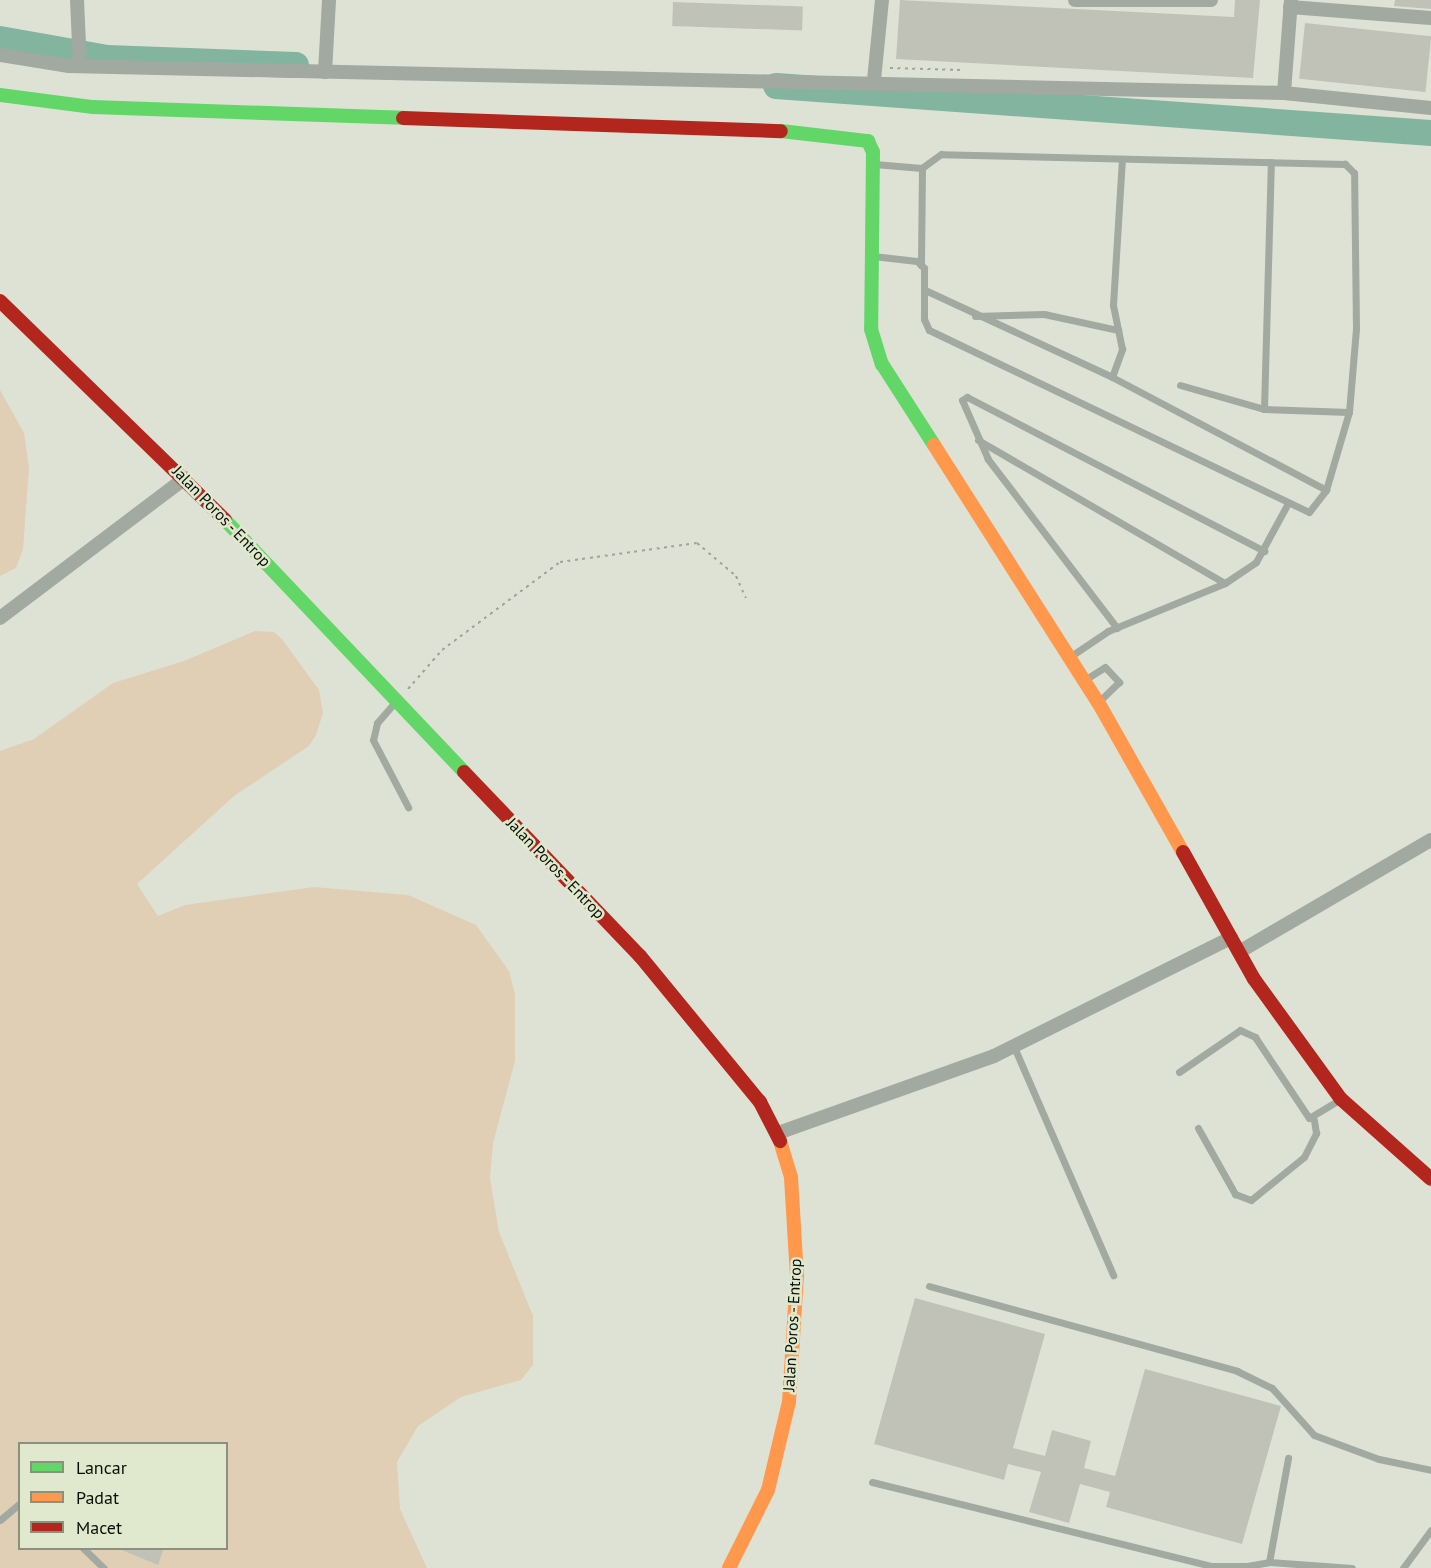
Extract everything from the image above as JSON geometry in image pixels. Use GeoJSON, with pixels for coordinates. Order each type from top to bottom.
{"type":"FeatureCollection","features":[{"type":"Feature","properties":{"kind":"street"},"geometry":{"type":"LineString","coordinates":[[77,0],[81,46],[80,66]]}},
{"type":"Feature","properties":{"kind":"street"},"geometry":{"type":"LineString","coordinates":[[325,72],[329,0]]}},
{"type":"Feature","properties":{"kind":"street"},"geometry":{"type":"LineString","coordinates":[[874,80],[882,0]]}},
{"type":"Feature","properties":{"kind":"street"},"geometry":{"type":"LineString","coordinates":[[1075,0],[1211,0]]}},
{"type":"Feature","properties":{"kind":"street"},"geometry":{"type":"LineString","coordinates":[[1284,93],[1290,4],[1431,18]]}},
{"type":"Feature","properties":{"kind":"street"},"geometry":{"type":"LineString","coordinates":[[0,55],[80,66],[874,80],[1284,93],[1431,108]]}},
{"type":"Feature","properties":{"kind":"street"},"geometry":{"type":"LineString","coordinates":[[0,95],[93,107],[821,132],[868,141],[872,164],[875,256],[870,329],[882,364],[1098,702],[1231,938],[1248,947],[1341,1099],[1431,1179]]}},
{"type":"Feature","properties":{"kind":"street","name":"Jalan Poros - Entrop"},"geometry":{"type":"LineString","coordinates":[[0,301],[185,478],[640,956],[760,1102],[778,1133],[791,1177],[797,1276],[789,1402],[768,1490],[729,1568]]}},
{"type":"Feature","properties":{"kind":"street"},"geometry":{"type":"LineString","coordinates":[[0,618],[185,478]]}},
{"type":"Feature","properties":{"kind":"street"},"geometry":{"type":"LineString","coordinates":[[1248,947],[1431,840]]}},
{"type":"Feature","properties":{"kind":"street"},"geometry":{"type":"LineString","coordinates":[[778,1133],[1014,1047],[1231,938]]}},
{"type":"Feature","properties":{"kind":"lane"},"geometry":{"type":"LineString","coordinates":[[872,164],[922,168],[941,154],[1345,164],[1354,173],[1356,328],[1349,412],[1326,490],[1309,512],[929,330],[924,319],[925,290],[921,265],[922,168]]}},
{"type":"Feature","properties":{"kind":"lane"},"geometry":{"type":"LineString","coordinates":[[1112,377],[1122,350],[1113,305],[1122,159]]}},
{"type":"Feature","properties":{"kind":"lane"},"geometry":{"type":"LineString","coordinates":[[1264,409],[1271,162]]}},
{"type":"Feature","properties":{"kind":"lane"},"geometry":{"type":"LineString","coordinates":[[875,256],[893,257],[921,265]]}},
{"type":"Feature","properties":{"kind":"lane"},"geometry":{"type":"LineString","coordinates":[[925,290],[973,316],[1112,377],[1326,490]]}},
{"type":"Feature","properties":{"kind":"lane"},"geometry":{"type":"LineString","coordinates":[[973,316],[1044,314],[1118,330]]}},
{"type":"Feature","properties":{"kind":"lane"},"geometry":{"type":"LineString","coordinates":[[1180,384],[1264,409],[1349,412]]}},
{"type":"Feature","properties":{"kind":"lane"},"geometry":{"type":"LineString","coordinates":[[1117,628],[978,440],[959,405],[967,397],[1264,551]]}},
{"type":"Feature","properties":{"kind":"lane"},"geometry":{"type":"LineString","coordinates":[[978,440],[1225,583]]}},
{"type":"Feature","properties":{"kind":"lane"},"geometry":{"type":"LineString","coordinates":[[1070,657],[1117,628],[1225,583],[1264,551],[1288,503]]}},
{"type":"Feature","properties":{"kind":"lane"},"geometry":{"type":"LineString","coordinates":[[1084,681],[1105,667],[1119,682],[1098,702]]}},
{"type":"Feature","properties":{"kind":"lane"},"geometry":{"type":"LineString","coordinates":[[397,699],[378,723],[373,740],[408,807]]}},
{"type":"Feature","properties":{"kind":"lane"},"geometry":{"type":"LineString","coordinates":[[1179,1072],[1240,1030],[1249,1031],[1314,1120],[1316,1133],[1304,1157],[1251,1200],[1235,1194],[1198,1128]]}},
{"type":"Feature","properties":{"kind":"lane"},"geometry":{"type":"LineString","coordinates":[[1014,1047],[1113,1275]]}},
{"type":"Feature","properties":{"kind":"lane"},"geometry":{"type":"LineString","coordinates":[[1314,1120],[1341,1099]]}},
{"type":"Feature","properties":{"kind":"lane"},"geometry":{"type":"LineString","coordinates":[[928,1286],[1237,1371],[1272,1388],[1314,1435],[1379,1459],[1431,1470]]}},
{"type":"Feature","properties":{"kind":"lane"},"geometry":{"type":"LineString","coordinates":[[1269,1562],[1288,1458]]}},
{"type":"Feature","properties":{"kind":"lane"},"geometry":{"type":"LineString","coordinates":[[872,1482],[1210,1566],[1269,1562],[1352,1568]]}},
{"type":"Feature","properties":{"kind":"lane"},"geometry":{"type":"LineString","coordinates":[[0,1520],[18,1505]]}},
{"type":"Feature","properties":{"kind":"lane"},"geometry":{"type":"LineString","coordinates":[[1403,1568],[1431,1530]]}},
{"type":"Feature","properties":{"kind":"lane"},"geometry":{"type":"LineString","coordinates":[[85,1550],[104,1568]]}},
{"type":"Feature","properties":{"kind":"path"},"geometry":{"type":"LineString","coordinates":[[397,699],[441,650],[560,562],[697,543],[736,576],[746,597]]}},
{"type":"Feature","properties":{"kind":"shaded area"},"geometry":{"type":"Polygon","coordinates":[[[0,390],[24,433],[29,468],[23,549],[16,568],[0,576],[0,390]]]}},
{"type":"Feature","properties":{"kind":"shaded area"},"geometry":{"type":"Polygon","coordinates":[[[255,631],[274,632],[282,639],[319,690],[323,713],[316,735],[309,746],[234,796],[137,884],[158,916],[185,905],[314,887],[408,895],[476,925],[509,971],[515,994],[515,1061],[493,1143],[490,1178],[499,1232],[533,1316],[533,1365],[521,1380],[461,1397],[418,1426],[397,1462],[400,1509],[427,1568],[0,1568],[0,751],[34,739],[113,683],[184,661],[255,631]]]}},
{"type":"Feature","properties":{"kind":"building"},"geometry":{"type":"Polygon","coordinates":[[[900,0],[1234,17],[1235,0],[1260,0],[1253,78],[896,59],[900,0]]]}},
{"type":"Feature","properties":{"kind":"building"},"geometry":{"type":"Polygon","coordinates":[[[1395,0],[1431,0],[1431,9],[1394,6],[1395,0]]]}},
{"type":"Feature","properties":{"kind":"building"},"geometry":{"type":"Polygon","coordinates":[[[673,2],[803,7],[802,31],[672,26],[673,2]]]}},
{"type":"Feature","properties":{"kind":"building"},"geometry":{"type":"Polygon","coordinates":[[[1305,23],[1431,36],[1425,92],[1299,79],[1305,23]]]}},
{"type":"Feature","properties":{"kind":"building"},"geometry":{"type":"Polygon","coordinates":[[[915,1298],[1045,1334],[1013,1448],[1045,1456],[1052,1430],[1091,1441],[1084,1468],[1115,1476],[1145,1369],[1281,1406],[1242,1544],[1106,1507],[1110,1492],[1080,1484],[1069,1523],[1029,1512],[1041,1472],[1008,1464],[1004,1480],[874,1444],[915,1298]]]}},
{"type":"Feature","properties":{"kind":"building"},"geometry":{"type":"Polygon","coordinates":[[[122,1550],[163,1550],[158,1565],[122,1550]]]}},
{"type":"Feature","properties":{"kind":"waterway"},"geometry":{"type":"LineString","coordinates":[[0,39],[107,58],[296,65]]}},
{"type":"Feature","properties":{"kind":"waterway"},"geometry":{"type":"LineString","coordinates":[[776,86],[1431,133]]}},
{"type":"Feature","properties":{"kind":"traffic: fast"},"geometry":{"type":"LineString","coordinates":[[0,95],[93,107],[403,118]]}},
{"type":"Feature","properties":{"kind":"traffic: fast"},"geometry":{"type":"LineString","coordinates":[[781,131],[868,141],[873,152],[871,329],[882,364],[934,445]]}},
{"type":"Feature","properties":{"kind":"traffic: fast"},"geometry":{"type":"LineString","coordinates":[[225,520],[464,772]]}},
{"type":"Feature","properties":{"kind":"traffic: slow"},"geometry":{"type":"LineString","coordinates":[[934,445],[1098,702],[1183,852]]}},
{"type":"Feature","properties":{"kind":"traffic: slow"},"geometry":{"type":"LineString","coordinates":[[729,1568],[768,1490],[789,1402],[797,1276],[791,1177],[780,1141]]}},
{"type":"Feature","properties":{"kind":"traffic: jam"},"geometry":{"type":"LineString","coordinates":[[403,118],[781,131]]}},
{"type":"Feature","properties":{"kind":"traffic: jam"},"geometry":{"type":"LineString","coordinates":[[0,301],[225,520]]}},
{"type":"Feature","properties":{"kind":"traffic: jam"},"geometry":{"type":"LineString","coordinates":[[464,772],[640,956],[760,1102],[780,1141]]}},
{"type":"Feature","properties":{"kind":"traffic: jam"},"geometry":{"type":"LineString","coordinates":[[1183,852],[1254,979],[1341,1099],[1431,1179]]}}]}
